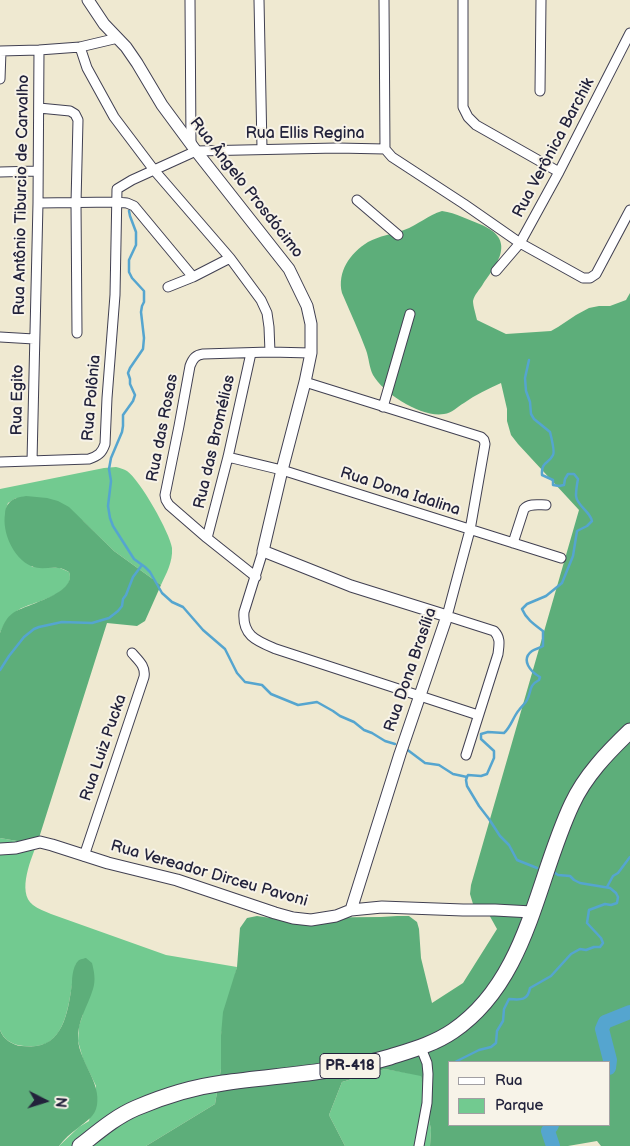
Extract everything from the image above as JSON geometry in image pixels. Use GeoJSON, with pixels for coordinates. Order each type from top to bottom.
{"type":"FeatureCollection","features":[{"type":"Feature","properties":{"kind":"highway","name":"PR-418"},"geometry":{"type":"LineString","coordinates":[[80,1146],[106,1125],[135,1108],[182,1092],[221,1083],[308,1073],[369,1063],[420,1048],[433,1043],[453,1031],[470,1018],[498,984],[516,953],[555,844],[572,804],[588,777],[611,748],[630,731]]}},
{"type":"Feature","properties":{"kind":"street","name":"Rua Ângelo Prosdócimo"},"geometry":{"type":"LineString","coordinates":[[88,0],[104,24],[126,47],[162,105],[193,147],[289,269],[307,306],[312,324],[311,354],[305,382],[263,551],[244,612],[243,622],[246,629],[250,636],[276,650],[420,696]]}},
{"type":"Feature","properties":{"kind":"street"},"geometry":{"type":"LineString","coordinates":[[116,202],[117,189],[193,147],[190,0]]}},
{"type":"Feature","properties":{"kind":"street"},"geometry":{"type":"LineString","coordinates":[[259,0],[262,148]]}},
{"type":"Feature","properties":{"kind":"street"},"geometry":{"type":"LineString","coordinates":[[384,0],[385,149],[392,157],[520,243],[583,278],[590,278],[596,274],[630,210]]}},
{"type":"Feature","properties":{"kind":"street"},"geometry":{"type":"LineString","coordinates":[[462,0],[463,107],[468,117],[476,125],[559,172]]}},
{"type":"Feature","properties":{"kind":"street"},"geometry":{"type":"LineString","coordinates":[[540,90],[541,0]]}},
{"type":"Feature","properties":{"kind":"street","name":"Rua Verônica Barchik"},"geometry":{"type":"LineString","coordinates":[[496,271],[520,243],[559,172],[630,33]]}},
{"type":"Feature","properties":{"kind":"street"},"geometry":{"type":"LineString","coordinates":[[0,79],[0,52],[80,47],[118,38]]}},
{"type":"Feature","properties":{"kind":"street"},"geometry":{"type":"LineString","coordinates":[[80,47],[87,68],[114,117],[154,170],[230,258],[261,300],[267,313],[270,352]]}},
{"type":"Feature","properties":{"kind":"street","name":"Rua Antônio Tiburcio de Carvalho"},"geometry":{"type":"LineString","coordinates":[[34,339],[40,50]]}},
{"type":"Feature","properties":{"kind":"street"},"geometry":{"type":"LineString","coordinates":[[39,108],[70,111],[75,114],[78,120],[76,203],[77,333]]}},
{"type":"Feature","properties":{"kind":"street","name":"Rua Ellis Regina"},"geometry":{"type":"LineString","coordinates":[[193,147],[385,149]]}},
{"type":"Feature","properties":{"kind":"street"},"geometry":{"type":"LineString","coordinates":[[0,172],[38,171]]}},
{"type":"Feature","properties":{"kind":"street"},"geometry":{"type":"LineString","coordinates":[[357,200],[398,235]]}},
{"type":"Feature","properties":{"kind":"street"},"geometry":{"type":"LineString","coordinates":[[38,203],[116,202],[134,206],[193,277]]}},
{"type":"Feature","properties":{"kind":"street","name":"Rua Polônia"},"geometry":{"type":"LineString","coordinates":[[32,461],[89,459],[97,457],[105,444],[116,295],[116,202]]}},
{"type":"Feature","properties":{"kind":"street"},"geometry":{"type":"LineString","coordinates":[[168,287],[193,277],[230,258]]}},
{"type":"Feature","properties":{"kind":"street"},"geometry":{"type":"LineString","coordinates":[[305,382],[383,407],[410,314]]}},
{"type":"Feature","properties":{"kind":"street"},"geometry":{"type":"LineString","coordinates":[[0,337],[34,339]]}},
{"type":"Feature","properties":{"kind":"street","name":"Rua Egito"},"geometry":{"type":"LineString","coordinates":[[32,461],[34,339]]}},
{"type":"Feature","properties":{"kind":"street"},"geometry":{"type":"LineString","coordinates":[[250,353],[311,354]]}},
{"type":"Feature","properties":{"kind":"street","name":"Rua das Rosas"},"geometry":{"type":"LineString","coordinates":[[207,538],[169,505],[165,495],[190,366],[192,359],[198,355],[250,353]]}},
{"type":"Feature","properties":{"kind":"street","name":"Rua das Bromélias"},"geometry":{"type":"LineString","coordinates":[[207,538],[228,457],[250,353]]}},
{"type":"Feature","properties":{"kind":"street","name":"Rua Dona Brasília"},"geometry":{"type":"LineString","coordinates":[[351,910],[400,754],[447,616],[470,530],[485,444],[481,437],[383,407]]}},
{"type":"Feature","properties":{"kind":"street","name":"Rua Dona Idalina"},"geometry":{"type":"LineString","coordinates":[[228,457],[282,470],[561,558]]}},
{"type":"Feature","properties":{"kind":"street"},"geometry":{"type":"LineString","coordinates":[[0,462],[32,461]]}},
{"type":"Feature","properties":{"kind":"street"},"geometry":{"type":"LineString","coordinates":[[513,542],[526,506],[546,504]]}},
{"type":"Feature","properties":{"kind":"street"},"geometry":{"type":"LineString","coordinates":[[207,538],[256,577]]}},
{"type":"Feature","properties":{"kind":"street"},"geometry":{"type":"LineString","coordinates":[[263,551],[351,586],[494,631],[498,635],[500,641],[498,654],[466,755]]}},
{"type":"Feature","properties":{"kind":"street","name":"Rua Luiz Pucka"},"geometry":{"type":"LineString","coordinates":[[84,856],[144,677],[144,667],[132,653]]}},
{"type":"Feature","properties":{"kind":"street"},"geometry":{"type":"LineString","coordinates":[[420,696],[478,715]]}},
{"type":"Feature","properties":{"kind":"street","name":"Rua Vereador Dirceu Pavoni"},"geometry":{"type":"LineString","coordinates":[[0,849],[16,848],[40,842],[84,856],[177,880],[293,918],[311,920],[336,916],[351,910],[382,906],[532,912]]}},
{"type":"Feature","properties":{"kind":"street"},"geometry":{"type":"LineString","coordinates":[[419,1146],[427,1103],[428,1074],[427,1063],[420,1048]]}},
{"type":"Feature","properties":{"kind":"green space"},"geometry":{"type":"Polygon","coordinates":[[[442,211],[452,213],[482,225],[499,238],[501,252],[498,260],[476,294],[473,303],[477,320],[506,334],[551,331],[589,308],[610,306],[626,300],[630,293],[630,1146],[601,1146],[597,1141],[568,1146],[430,1146],[431,1130],[421,1076],[385,1069],[342,1082],[329,1115],[345,1146],[146,1146],[215,1104],[221,1069],[223,1012],[237,967],[240,928],[247,918],[257,916],[271,918],[409,916],[417,922],[419,929],[421,958],[432,1003],[463,983],[497,929],[487,911],[473,904],[470,894],[471,885],[579,510],[511,435],[501,383],[450,412],[435,414],[415,408],[394,397],[373,375],[366,350],[342,293],[341,278],[343,271],[351,257],[368,242],[409,228],[442,211]]]}},
{"type":"Feature","properties":{"kind":"green space"},"geometry":{"type":"Polygon","coordinates":[[[116,467],[127,471],[133,476],[154,507],[170,541],[172,548],[169,568],[161,585],[114,551],[83,521],[16,498],[8,503],[6,509],[32,567],[60,568],[69,572],[70,580],[67,586],[60,592],[20,609],[13,614],[0,633],[0,489],[116,467]]]}},
{"type":"Feature","properties":{"kind":"green space"},"geometry":{"type":"Polygon","coordinates":[[[26,496],[47,498],[69,507],[114,551],[161,585],[145,621],[137,626],[107,623],[38,841],[17,841],[0,838],[0,633],[8,617],[13,613],[49,597],[65,586],[69,580],[69,572],[59,568],[37,568],[31,566],[19,557],[10,544],[5,529],[6,508],[12,500],[26,496]]]}},
{"type":"Feature","properties":{"kind":"green space"},"geometry":{"type":"Polygon","coordinates":[[[0,838],[17,841],[38,841],[29,865],[26,883],[28,899],[37,908],[166,955],[237,967],[221,1035],[221,1069],[215,1104],[146,1146],[59,1146],[79,1127],[89,1121],[96,1086],[83,1059],[78,1041],[79,1026],[83,1014],[76,964],[66,1013],[56,1035],[47,1043],[33,1046],[17,1045],[7,1040],[0,1030],[0,838]]]}},
{"type":"Feature","properties":{"kind":"green space"},"geometry":{"type":"Polygon","coordinates":[[[86,958],[92,963],[94,982],[81,1020],[78,1040],[82,1056],[96,1089],[96,1109],[90,1118],[59,1146],[0,1146],[0,1030],[8,1041],[21,1046],[36,1046],[46,1043],[53,1038],[64,1022],[75,965],[79,960],[86,958]]]}},
{"type":"Feature","properties":{"kind":"green space"},"geometry":{"type":"Polygon","coordinates":[[[385,1069],[421,1075],[431,1130],[430,1146],[345,1146],[329,1115],[342,1082],[385,1069]]]}},
{"type":"Feature","properties":{"kind":"waterway"},"geometry":{"type":"LineString","coordinates":[[129,211],[136,232],[136,245],[129,260],[129,272],[144,291],[144,302],[141,312],[144,338],[143,349],[128,373],[135,395],[123,415],[122,432],[111,458],[109,469],[111,481],[108,506],[113,526],[134,559],[150,572],[162,593],[172,602],[183,607],[203,630],[225,649],[237,673],[245,682],[262,685],[271,694],[298,705],[317,702],[354,722],[364,730],[395,744]]}},
{"type":"Feature","properties":{"kind":"waterway"},"geometry":{"type":"LineString","coordinates":[[405,748],[425,763],[439,765],[453,774],[467,777],[468,775],[481,776],[487,774],[494,758],[494,751],[481,739],[481,734],[488,732],[504,733],[529,697],[532,687],[540,677],[530,669],[527,658],[532,651],[543,646],[543,631],[528,619],[522,609],[527,604],[546,596],[562,583],[573,556],[577,531],[592,521],[589,514],[577,500],[578,479],[574,474],[568,474],[564,485],[559,486],[553,485],[553,480],[542,475],[544,465],[553,455],[553,447],[550,432],[534,419],[531,414],[525,378],[529,360]]}},
{"type":"Feature","properties":{"kind":"waterway"},"geometry":{"type":"LineString","coordinates":[[0,670],[24,637],[34,629],[62,622],[92,623],[109,618],[122,606],[123,599],[133,577],[142,565]]}},
{"type":"Feature","properties":{"kind":"waterway"},"geometry":{"type":"LineString","coordinates":[[467,777],[467,786],[479,806],[500,836],[509,845],[517,860],[537,868]]}},
{"type":"Feature","properties":{"kind":"waterway"},"geometry":{"type":"LineString","coordinates":[[607,887],[613,876],[618,873],[630,857]]}},
{"type":"Feature","properties":{"kind":"waterway"},"geometry":{"type":"LineString","coordinates":[[457,1061],[479,1050],[491,1047],[496,1043],[497,1031],[503,1021],[504,1009],[509,999],[523,999],[530,988],[551,976],[571,954],[580,949],[586,950],[600,947],[603,943],[601,938],[587,923],[589,910],[605,904],[617,903],[618,897],[616,893],[610,888],[580,883],[570,876],[558,875],[552,871]]}},
{"type":"Feature","properties":{"kind":"waterway"},"geometry":{"type":"LineString","coordinates":[[610,1061],[602,1029],[605,1022],[630,1012]]}},
{"type":"Feature","properties":{"kind":"waterway"},"geometry":{"type":"LineString","coordinates":[[546,1126],[548,1131]]}},
{"type":"Feature","properties":{"kind":"waterway"},"geometry":{"type":"LineString","coordinates":[[551,1126],[548,1131],[553,1146]]}}]}
